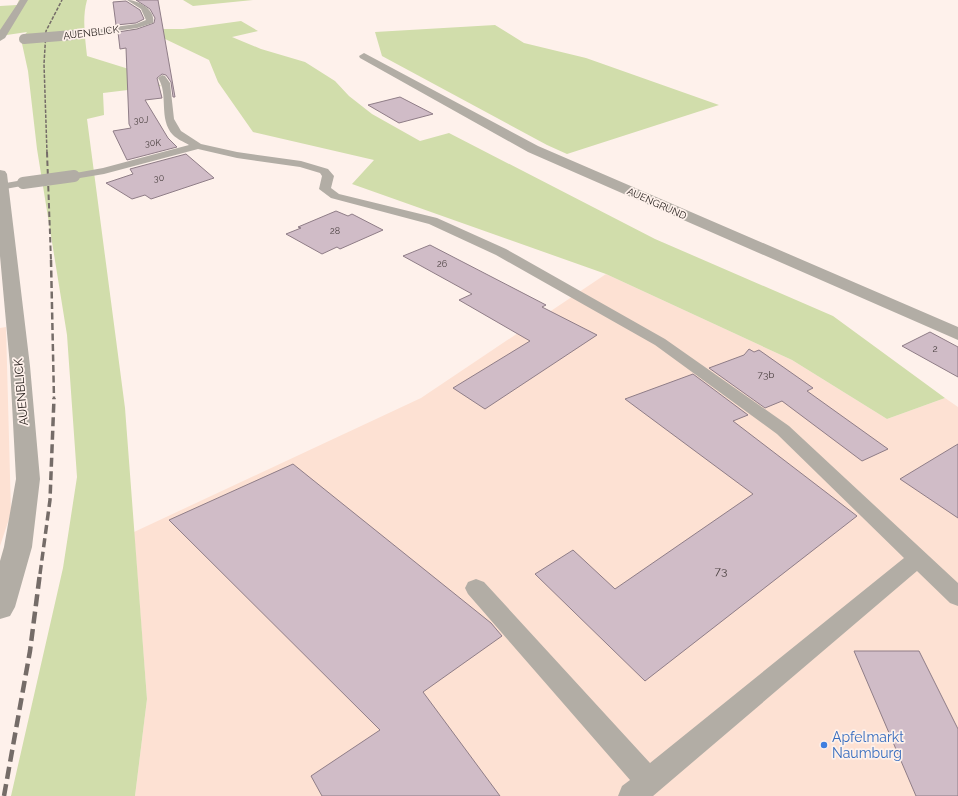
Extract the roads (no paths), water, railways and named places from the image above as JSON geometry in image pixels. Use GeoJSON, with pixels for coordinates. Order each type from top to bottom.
{"type":"FeatureCollection","features":[{"type":"Feature","properties":{"kind":"street","name":"AUENBLICK"},"geometry":{"type":"LineString","coordinates":[[24,0],[9,40],[73,35]]}},
{"type":"Feature","properties":{"kind":"street","name":"AUENGRUND"},"geometry":{"type":"LineString","coordinates":[[364,56],[534,149],[958,334]]}},
{"type":"Feature","properties":{"kind":"street","name":"AUENBLICK"},"geometry":{"type":"LineString","coordinates":[[0,607],[18,547],[28,479],[20,366],[1,189]]}},
{"type":"Feature","properties":{"kind":"lane","name":"AUENBLICK"},"geometry":{"type":"LineString","coordinates":[[73,35],[137,26],[150,21],[149,14],[138,3],[130,0]]}},
{"type":"Feature","properties":{"kind":"lane"},"geometry":{"type":"LineString","coordinates":[[162,78],[166,83],[169,119],[177,133],[198,146],[237,155],[301,164],[324,171],[328,176],[325,189],[335,196],[434,221],[502,252],[660,342],[783,430],[958,597]]}},
{"type":"Feature","properties":{"kind":"lane"},"geometry":{"type":"LineString","coordinates":[[1,189],[23,183],[104,171],[198,146]]}},
{"type":"Feature","properties":{"kind":"lane"},"geometry":{"type":"LineString","coordinates":[[476,588],[641,789],[917,559]]}},
{"type":"Feature","properties":{"kind":"railway"},"geometry":{"type":"LineString","coordinates":[[47,153],[44,64],[46,31],[62,0]]}},
{"type":"Feature","properties":{"kind":"railway"},"geometry":{"type":"LineString","coordinates":[[47,152],[51,261]]}},
{"type":"Feature","properties":{"kind":"railway"},"geometry":{"type":"LineString","coordinates":[[51,260],[54,398]]}},
{"type":"Feature","properties":{"kind":"railway"},"geometry":{"type":"LineString","coordinates":[[40,574],[50,500],[54,398]]}},
{"type":"Feature","properties":{"kind":"railway"},"geometry":{"type":"LineString","coordinates":[[4,796],[30,651],[40,573]]}},
{"type":"Feature","properties":{"kind":"place","name":"Apfelmarkt Naumburg"},"geometry":{"type":"Point","coordinates":[824,745]}}]}
